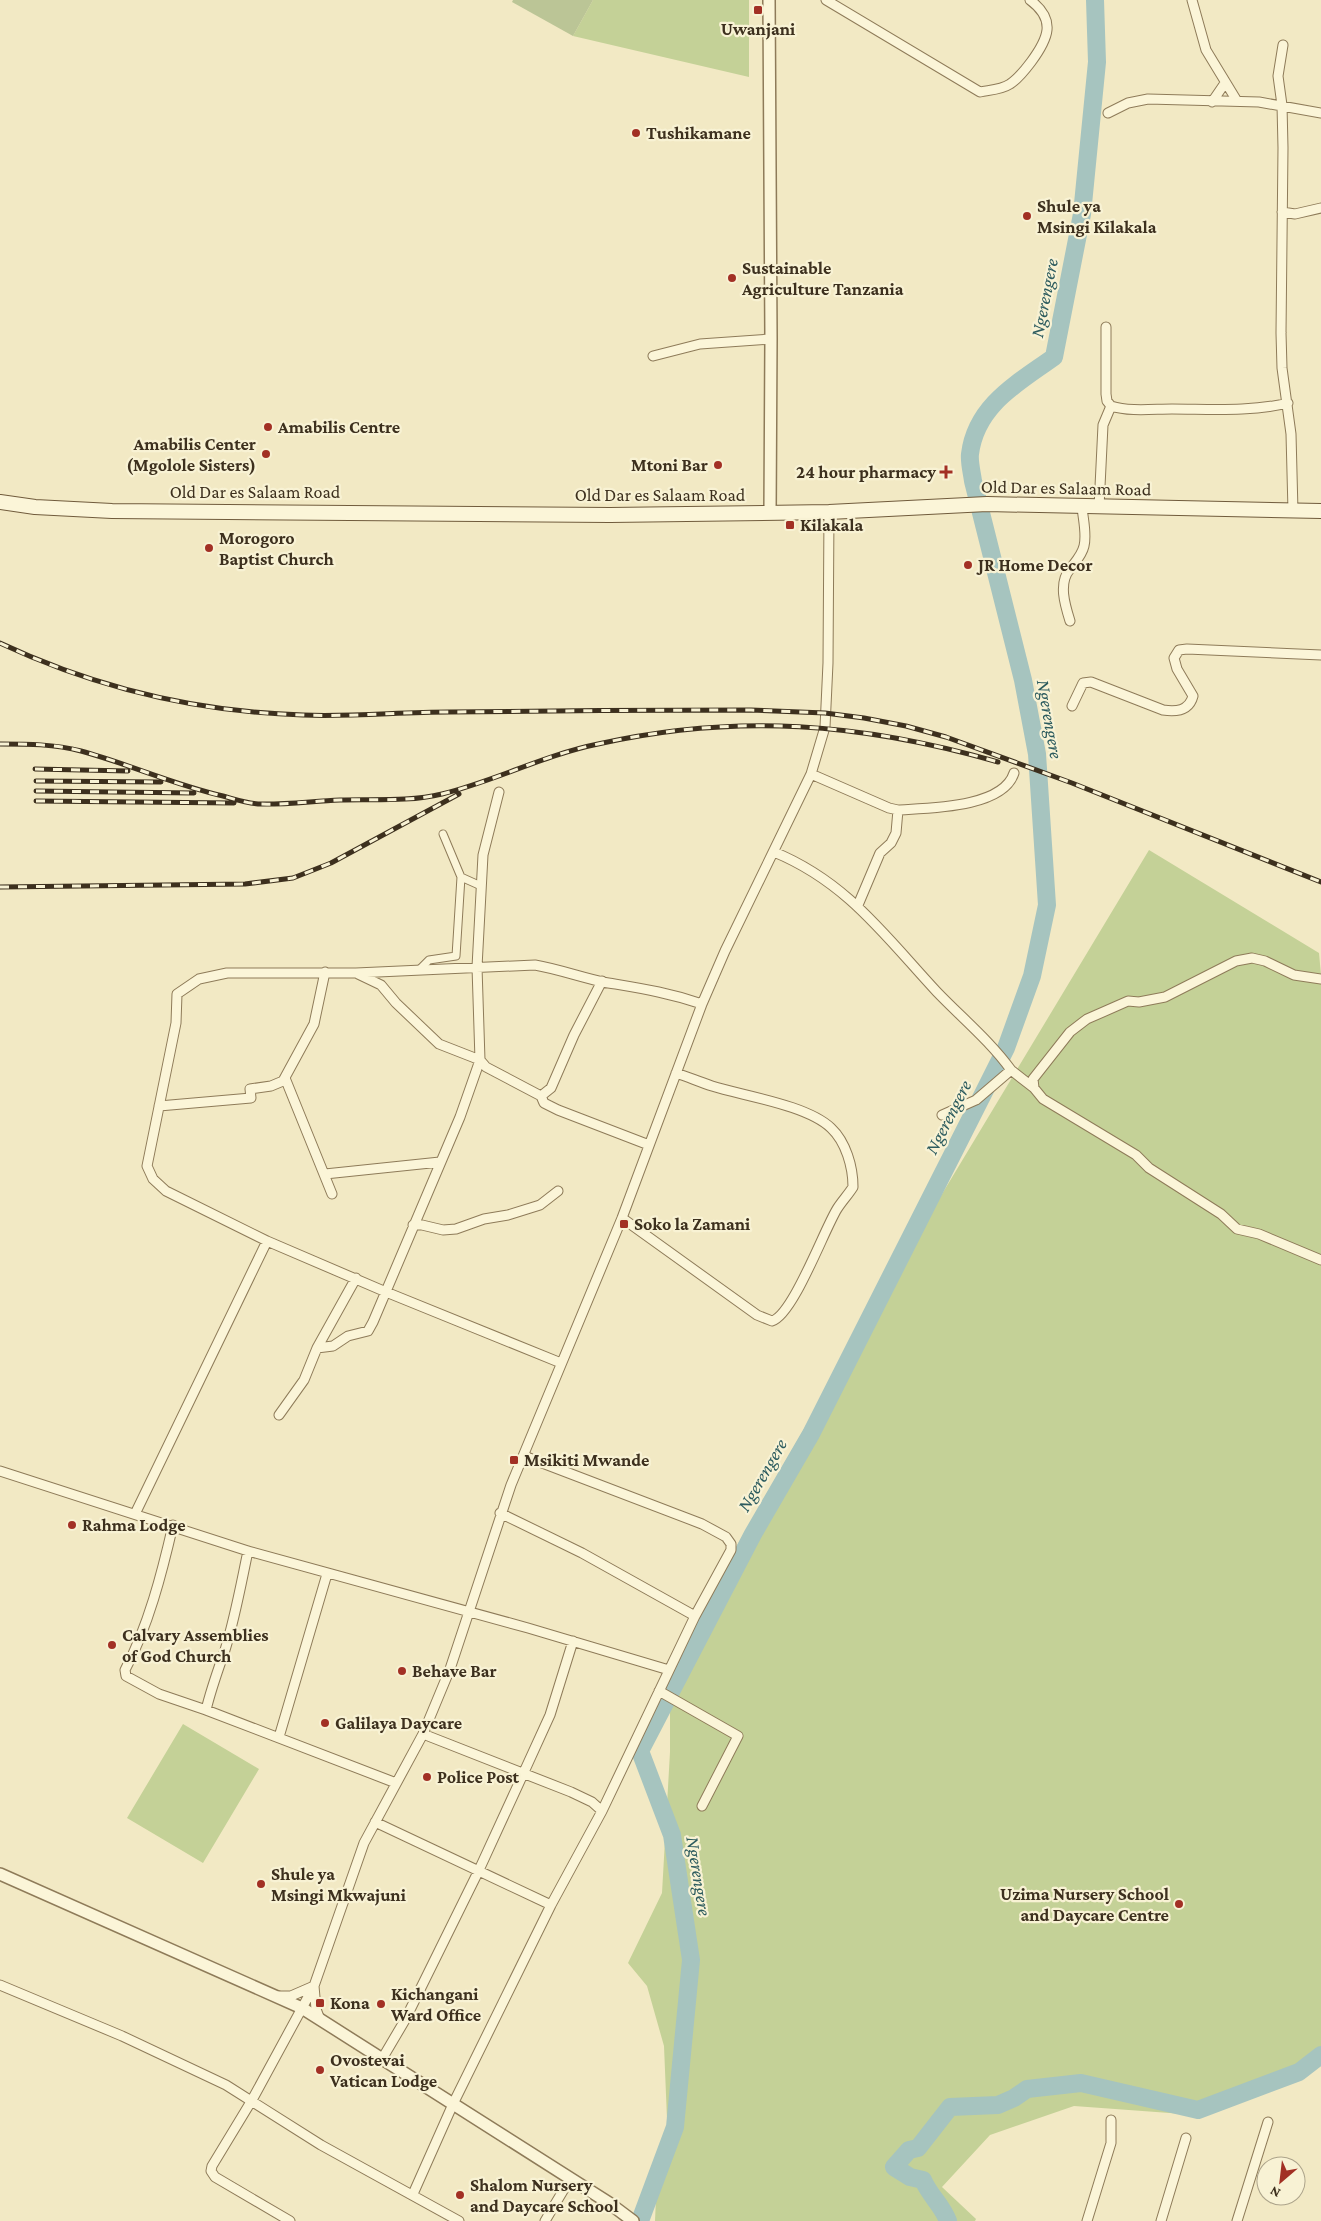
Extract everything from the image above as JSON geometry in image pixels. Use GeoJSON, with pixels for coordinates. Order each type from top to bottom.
{"type":"FeatureCollection","features":[{"type":"Feature","properties":{"kind":"main road","name":"Old Dar es Salaam Road"},"geometry":{"type":"LineString","coordinates":[[0,502],[35,507],[112,511],[610,515],[829,512],[987,504],[1321,510]]}},
{"type":"Feature","properties":{"kind":"street"},"geometry":{"type":"LineString","coordinates":[[769,0],[770,513]]}},
{"type":"Feature","properties":{"kind":"street"},"geometry":{"type":"LineString","coordinates":[[826,0],[980,92],[1008,85],[1022,73],[1039,51],[1045,39],[1048,25],[1040,7],[1030,0]]}},
{"type":"Feature","properties":{"kind":"street"},"geometry":{"type":"LineString","coordinates":[[1192,0],[1206,50],[1237,102]]}},
{"type":"Feature","properties":{"kind":"street"},"geometry":{"type":"LineString","coordinates":[[1283,45],[1278,76],[1282,105],[1281,353],[1292,450],[1294,510]]}},
{"type":"Feature","properties":{"kind":"street"},"geometry":{"type":"LineString","coordinates":[[1212,102],[1225,83]]}},
{"type":"Feature","properties":{"kind":"street"},"geometry":{"type":"LineString","coordinates":[[1108,113],[1128,103],[1148,99],[1282,105],[1321,113]]}},
{"type":"Feature","properties":{"kind":"street"},"geometry":{"type":"LineString","coordinates":[[1282,212],[1296,214],[1321,208]]}},
{"type":"Feature","properties":{"kind":"street"},"geometry":{"type":"LineString","coordinates":[[1106,327],[1106,394],[1107,402],[1111,406],[1139,409],[1220,409],[1273,407],[1288,404]]}},
{"type":"Feature","properties":{"kind":"street"},"geometry":{"type":"LineString","coordinates":[[653,356],[700,344],[771,339]]}},
{"type":"Feature","properties":{"kind":"street"},"geometry":{"type":"LineString","coordinates":[[1099,507],[1103,425],[1111,406]]}},
{"type":"Feature","properties":{"kind":"street"},"geometry":{"type":"LineString","coordinates":[[1070,621],[1064,602],[1065,579],[1069,570],[1079,559],[1084,546],[1082,507]]}},
{"type":"Feature","properties":{"kind":"street"},"geometry":{"type":"LineString","coordinates":[[290,2221],[219,2180],[211,2172],[212,2165],[252,2100],[314,1986],[364,1843],[423,1734],[450,1669],[500,1513],[622,1218],[702,1004],[724,951],[811,774],[824,727],[828,663],[829,512]]}},
{"type":"Feature","properties":{"kind":"street"},"geometry":{"type":"LineString","coordinates":[[1072,706],[1083,683],[1091,682],[1163,710],[1176,712],[1186,708],[1192,696],[1177,669],[1174,658],[1179,650],[1321,655]]}},
{"type":"Feature","properties":{"kind":"street"},"geometry":{"type":"LineString","coordinates":[[811,774],[889,808],[898,810],[988,798],[1009,784],[1014,773]]}},
{"type":"Feature","properties":{"kind":"street"},"geometry":{"type":"LineString","coordinates":[[317,1348],[333,1346],[348,1336],[368,1331],[460,1117],[480,1060],[477,967],[483,855],[499,792]]}},
{"type":"Feature","properties":{"kind":"street"},"geometry":{"type":"LineString","coordinates":[[858,905],[880,853],[890,843],[896,833],[898,810]]}},
{"type":"Feature","properties":{"kind":"street"},"geometry":{"type":"LineString","coordinates":[[443,834],[461,877],[456,968]]}},
{"type":"Feature","properties":{"kind":"street"},"geometry":{"type":"LineString","coordinates":[[774,852],[824,879],[858,905],[938,993],[986,1043],[998,1052],[1010,1070],[1034,1088],[1043,1099],[1143,1159],[1149,1168],[1221,1214],[1237,1229],[1259,1234],[1321,1260]]}},
{"type":"Feature","properties":{"kind":"street"},"geometry":{"type":"LineString","coordinates":[[461,877],[481,886]]}},
{"type":"Feature","properties":{"kind":"street"},"geometry":{"type":"LineString","coordinates":[[420,969],[429,960],[456,956]]}},
{"type":"Feature","properties":{"kind":"street"},"geometry":{"type":"LineString","coordinates":[[1034,1088],[1032,1082],[1036,1074],[1073,1029],[1087,1019],[1128,1001],[1139,1002],[1165,998],[1236,961],[1252,958],[1265,961],[1294,975],[1321,979]]}},
{"type":"Feature","properties":{"kind":"street"},"geometry":{"type":"LineString","coordinates":[[561,1362],[386,1292],[267,1241],[166,1191],[153,1179],[147,1166],[176,1023],[177,994],[199,979],[216,974],[356,972],[535,966],[557,969],[602,981],[671,993],[702,1004]]}},
{"type":"Feature","properties":{"kind":"street"},"geometry":{"type":"LineString","coordinates":[[159,1106],[251,1098],[250,1089],[271,1086],[284,1081],[314,1024],[325,972]]}},
{"type":"Feature","properties":{"kind":"street"},"geometry":{"type":"LineString","coordinates":[[356,972],[381,985],[396,1003],[439,1044],[480,1060],[486,1067],[541,1096],[544,1103],[558,1110],[649,1145]]}},
{"type":"Feature","properties":{"kind":"street"},"geometry":{"type":"LineString","coordinates":[[541,1096],[551,1088],[574,1035],[602,981]]}},
{"type":"Feature","properties":{"kind":"street"},"geometry":{"type":"LineString","coordinates":[[942,1115],[976,1100],[1010,1070]]}},
{"type":"Feature","properties":{"kind":"street"},"geometry":{"type":"LineString","coordinates":[[622,1218],[757,1315],[772,1321],[781,1316],[803,1279],[836,1209],[853,1187],[852,1174],[844,1148],[837,1134],[825,1123],[782,1105],[712,1086],[676,1073]]}},
{"type":"Feature","properties":{"kind":"street"},"geometry":{"type":"LineString","coordinates":[[285,1078],[332,1194]]}},
{"type":"Feature","properties":{"kind":"street"},"geometry":{"type":"LineString","coordinates":[[325,1174],[440,1162]]}},
{"type":"Feature","properties":{"kind":"street"},"geometry":{"type":"LineString","coordinates":[[413,1225],[443,1230],[456,1229],[484,1219],[508,1215],[540,1205],[558,1191]]}},
{"type":"Feature","properties":{"kind":"street"},"geometry":{"type":"LineString","coordinates":[[135,1514],[267,1241]]}},
{"type":"Feature","properties":{"kind":"street"},"geometry":{"type":"LineString","coordinates":[[279,1415],[304,1380],[317,1348],[356,1278]]}},
{"type":"Feature","properties":{"kind":"street"},"geometry":{"type":"LineString","coordinates":[[413,2194],[453,2104],[551,1905],[602,1811],[695,1616],[731,1550],[731,1544],[726,1537],[702,1524],[524,1456]]}},
{"type":"Feature","properties":{"kind":"street"},"geometry":{"type":"LineString","coordinates":[[0,1472],[172,1525],[248,1551],[573,1641],[669,1670]]}},
{"type":"Feature","properties":{"kind":"street"},"geometry":{"type":"LineString","coordinates":[[500,1513],[582,1553],[695,1616]]}},
{"type":"Feature","properties":{"kind":"street"},"geometry":{"type":"LineString","coordinates":[[172,1525],[159,1584],[135,1652],[124,1672],[126,1676],[148,1690],[396,1782]]}},
{"type":"Feature","properties":{"kind":"street"},"geometry":{"type":"LineString","coordinates":[[206,1710],[212,1681],[224,1651],[235,1613],[248,1551]]}},
{"type":"Feature","properties":{"kind":"street"},"geometry":{"type":"LineString","coordinates":[[279,1737],[327,1574]]}},
{"type":"Feature","properties":{"kind":"street"},"geometry":{"type":"LineString","coordinates":[[382,2059],[404,2020],[479,1870],[524,1772],[550,1715],[573,1641]]}},
{"type":"Feature","properties":{"kind":"street"},"geometry":{"type":"LineString","coordinates":[[659,1691],[738,1736],[702,1806]]}},
{"type":"Feature","properties":{"kind":"street"},"geometry":{"type":"LineString","coordinates":[[423,1734],[571,1792],[592,1802],[602,1811]]}},
{"type":"Feature","properties":{"kind":"street"},"geometry":{"type":"LineString","coordinates":[[376,1822],[551,1905]]}},
{"type":"Feature","properties":{"kind":"street"},"geometry":{"type":"LineString","coordinates":[[0,1874],[279,1996],[319,2017],[609,2203],[633,2221]]}},
{"type":"Feature","properties":{"kind":"street"},"geometry":{"type":"LineString","coordinates":[[0,1985],[122,2036],[212,2078],[252,2100],[321,2145],[459,2221]]}},
{"type":"Feature","properties":{"kind":"street"},"geometry":{"type":"LineString","coordinates":[[279,1996],[291,1996],[314,1986]]}},
{"type":"Feature","properties":{"kind":"street"},"geometry":{"type":"LineString","coordinates":[[314,1986],[316,2009],[319,2017]]}},
{"type":"Feature","properties":{"kind":"street"},"geometry":{"type":"LineString","coordinates":[[1088,2221],[1111,2143],[1112,2120]]}},
{"type":"Feature","properties":{"kind":"street"},"geometry":{"type":"LineString","coordinates":[[1237,2221],[1268,2122]]}},
{"type":"Feature","properties":{"kind":"street"},"geometry":{"type":"LineString","coordinates":[[1161,2221],[1186,2138]]}},
{"type":"Feature","properties":{"kind":"street"},"geometry":{"type":"LineString","coordinates":[[545,2221],[570,2179]]}},
{"type":"Feature","properties":{"kind":"green space"},"geometry":{"type":"Polygon","coordinates":[[[513,0],[593,0],[573,36],[512,2],[513,0]]]}},
{"type":"Feature","properties":{"kind":"green space"},"geometry":{"type":"Polygon","coordinates":[[[593,0],[749,0],[749,77],[573,36],[593,0]]]}},
{"type":"Feature","properties":{"kind":"green space"},"geometry":{"type":"Polygon","coordinates":[[[1149,850],[1319,953],[1321,975],[1321,2065],[1197,2115],[1074,2106],[990,2135],[942,2187],[976,2219],[975,2221],[655,2221],[656,2198],[668,2143],[664,2046],[647,1986],[628,1963],[662,1893],[670,1752],[670,1662],[880,1297],[1149,850]]]}},
{"type":"Feature","properties":{"kind":"green space"},"geometry":{"type":"Polygon","coordinates":[[[183,1724],[259,1769],[203,1863],[127,1818],[183,1724]]]}},
{"type":"Feature","properties":{"kind":"waterway","name":"Ngerengere"},"geometry":{"type":"LineString","coordinates":[[640,2221],[675,2127],[691,1960],[672,1835],[640,1751],[753,1534],[811,1434],[1006,1048],[1032,976],[1047,905],[1037,754],[1023,680],[973,481],[970,454],[974,437],[990,409],[1013,386],[1054,357],[1082,214],[1097,62],[1095,0]]}},
{"type":"Feature","properties":{"kind":"waterway"},"geometry":{"type":"LineString","coordinates":[[948,2221],[923,2180],[910,2177],[894,2167],[909,2150],[918,2148],[950,2107],[998,2105],[1014,2098],[1027,2089],[1081,2083],[1198,2110],[1299,2072],[1321,2055]]}},
{"type":"Feature","properties":{"kind":"railway"},"geometry":{"type":"LineString","coordinates":[[0,643],[36,659],[110,685],[186,703],[263,713],[339,715],[431,712],[751,710],[825,713],[864,718],[906,726],[946,737],[1072,783],[1321,882]]}},
{"type":"Feature","properties":{"kind":"railway"},"geometry":{"type":"LineString","coordinates":[[0,744],[31,744],[81,751],[187,786],[240,801],[258,804],[429,797],[462,789],[578,749],[650,734],[700,728],[750,726],[848,731],[898,738],[998,762]]}},
{"type":"Feature","properties":{"kind":"railway"},"geometry":{"type":"LineString","coordinates":[[35,769],[128,771]]}},
{"type":"Feature","properties":{"kind":"railway"},"geometry":{"type":"LineString","coordinates":[[36,781],[161,782]]}},
{"type":"Feature","properties":{"kind":"railway"},"geometry":{"type":"LineString","coordinates":[[36,791],[194,793]]}},
{"type":"Feature","properties":{"kind":"railway"},"geometry":{"type":"LineString","coordinates":[[0,887],[245,884],[293,878],[331,863],[459,794]]}},
{"type":"Feature","properties":{"kind":"railway"},"geometry":{"type":"LineString","coordinates":[[36,801],[234,803]]}},
{"type":"Feature","properties":{"kind":"place","name":"Uwanjani"},"geometry":{"type":"Point","coordinates":[758,10]}},
{"type":"Feature","properties":{"kind":"place","name":"Tushikamane"},"geometry":{"type":"Point","coordinates":[636,133]}},
{"type":"Feature","properties":{"kind":"place","name":"Shule ya Msingi Kilakala"},"geometry":{"type":"Point","coordinates":[1027,216]}},
{"type":"Feature","properties":{"kind":"place","name":"Sustainable Agriculture Tanzania"},"geometry":{"type":"Point","coordinates":[732,278]}},
{"type":"Feature","properties":{"kind":"place","name":"Amabilis Centre"},"geometry":{"type":"Point","coordinates":[268,427]}},
{"type":"Feature","properties":{"kind":"place","name":"Amabilis Center (Mgolole Sisters)"},"geometry":{"type":"Point","coordinates":[266,454]}},
{"type":"Feature","properties":{"kind":"place","name":"Mtoni Bar"},"geometry":{"type":"Point","coordinates":[718,465]}},
{"type":"Feature","properties":{"kind":"place","name":"24 hour pharmacy"},"geometry":{"type":"Point","coordinates":[946,472]}},
{"type":"Feature","properties":{"kind":"place","name":"Kilakala"},"geometry":{"type":"Point","coordinates":[790,525]}},
{"type":"Feature","properties":{"kind":"place","name":"Morogoro Baptist Church"},"geometry":{"type":"Point","coordinates":[209,548]}},
{"type":"Feature","properties":{"kind":"place","name":"JR Home Decor"},"geometry":{"type":"Point","coordinates":[968,565]}},
{"type":"Feature","properties":{"kind":"place","name":"Soko la Zamani"},"geometry":{"type":"Point","coordinates":[624,1224]}},
{"type":"Feature","properties":{"kind":"place","name":"Msikiti Mwande"},"geometry":{"type":"Point","coordinates":[514,1460]}},
{"type":"Feature","properties":{"kind":"place","name":"Rahma Lodge"},"geometry":{"type":"Point","coordinates":[72,1525]}},
{"type":"Feature","properties":{"kind":"place","name":"Calvary Assemblies of God Church"},"geometry":{"type":"Point","coordinates":[112,1645]}},
{"type":"Feature","properties":{"kind":"place","name":"Behave Bar"},"geometry":{"type":"Point","coordinates":[402,1671]}},
{"type":"Feature","properties":{"kind":"place","name":"Galilaya Daycare"},"geometry":{"type":"Point","coordinates":[325,1723]}},
{"type":"Feature","properties":{"kind":"place","name":"Police Post"},"geometry":{"type":"Point","coordinates":[427,1777]}},
{"type":"Feature","properties":{"kind":"place","name":"Shule ya Msingi Mkwajuni"},"geometry":{"type":"Point","coordinates":[261,1884]}},
{"type":"Feature","properties":{"kind":"place","name":"Uzima Nursery School and Daycare Centre"},"geometry":{"type":"Point","coordinates":[1179,1904]}},
{"type":"Feature","properties":{"kind":"place","name":"Kona"},"geometry":{"type":"Point","coordinates":[320,2003]}},
{"type":"Feature","properties":{"kind":"place","name":"Kichangani Ward Office"},"geometry":{"type":"Point","coordinates":[381,2004]}},
{"type":"Feature","properties":{"kind":"place","name":"Ovostevai Vatican Lodge"},"geometry":{"type":"Point","coordinates":[320,2070]}},
{"type":"Feature","properties":{"kind":"place","name":"Shalom Nursery and Daycare School"},"geometry":{"type":"Point","coordinates":[460,2195]}}]}
